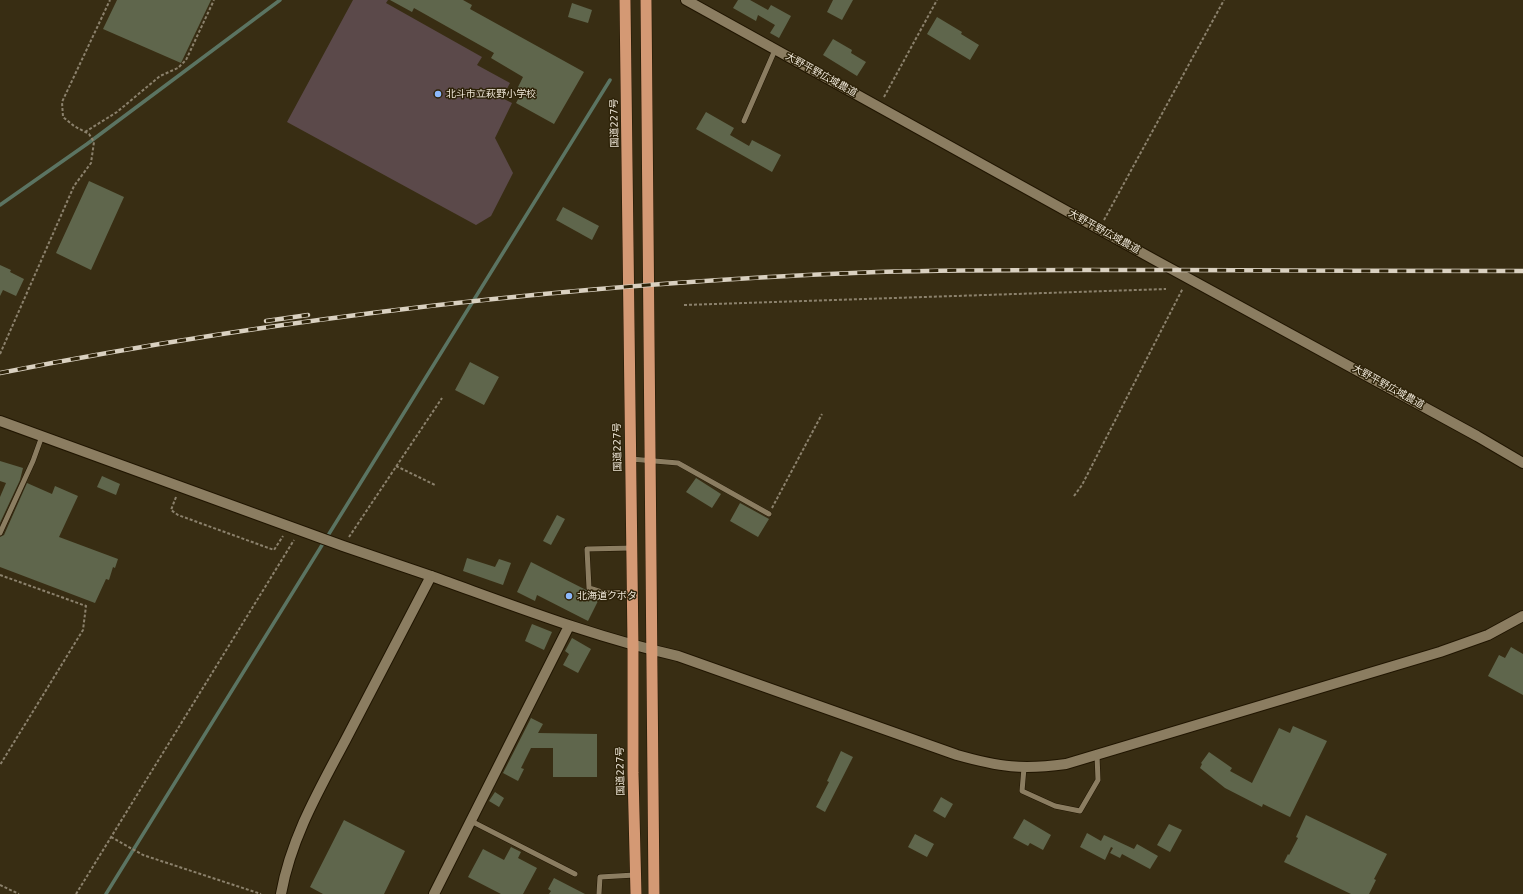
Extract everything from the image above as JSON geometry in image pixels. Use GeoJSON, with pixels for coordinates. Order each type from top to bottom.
{"type":"FeatureCollection","features":[{"type":"Feature","properties":{"kind":"highway","name":"国道227号"},"geometry":{"type":"LineString","coordinates":[[625,0],[633,592],[633,773],[636,894]]}},
{"type":"Feature","properties":{"kind":"highway"},"geometry":{"type":"LineString","coordinates":[[646,0],[654,894]]}},
{"type":"Feature","properties":{"kind":"street","name":"大野平野広域農道"},"geometry":{"type":"LineString","coordinates":[[686,0],[1523,462]]}},
{"type":"Feature","properties":{"kind":"street"},"geometry":{"type":"LineString","coordinates":[[0,421],[341,546],[569,626],[633,646],[678,656],[957,755],[997,765],[1024,768],[1066,764],[1440,652],[1488,635],[1523,616]]}},
{"type":"Feature","properties":{"kind":"street"},"geometry":{"type":"LineString","coordinates":[[281,894],[288,860],[316,794],[430,576]]}},
{"type":"Feature","properties":{"kind":"street"},"geometry":{"type":"LineString","coordinates":[[434,894],[569,626]]}},
{"type":"Feature","properties":{"kind":"lane"},"geometry":{"type":"LineString","coordinates":[[744,121],[776,50]]}},
{"type":"Feature","properties":{"kind":"lane"},"geometry":{"type":"LineString","coordinates":[[0,532],[33,461],[42,436]]}},
{"type":"Feature","properties":{"kind":"lane"},"geometry":{"type":"LineString","coordinates":[[631,459],[678,463],[769,514]]}},
{"type":"Feature","properties":{"kind":"lane"},"geometry":{"type":"LineString","coordinates":[[632,548],[587,549],[589,588],[605,593],[633,592]]}},
{"type":"Feature","properties":{"kind":"lane"},"geometry":{"type":"LineString","coordinates":[[1024,768],[1022,791],[1055,806],[1080,811],[1098,780],[1097,755]]}},
{"type":"Feature","properties":{"kind":"lane"},"geometry":{"type":"LineString","coordinates":[[471,820],[575,874]]}},
{"type":"Feature","properties":{"kind":"lane"},"geometry":{"type":"LineString","coordinates":[[599,894],[600,877],[636,874]]}},
{"type":"Feature","properties":{"kind":"path"},"geometry":{"type":"LineString","coordinates":[[0,354],[74,186],[91,163],[94,142],[89,134],[74,126],[63,117],[62,102],[110,0]]}},
{"type":"Feature","properties":{"kind":"path"},"geometry":{"type":"LineString","coordinates":[[85,132],[117,112],[160,76],[178,68],[186,60],[214,0]]}},
{"type":"Feature","properties":{"kind":"path"},"geometry":{"type":"LineString","coordinates":[[878,107],[937,0]]}},
{"type":"Feature","properties":{"kind":"path"},"geometry":{"type":"LineString","coordinates":[[1100,229],[1224,0]]}},
{"type":"Feature","properties":{"kind":"path"},"geometry":{"type":"LineString","coordinates":[[1074,496],[1082,485],[1188,278]]}},
{"type":"Feature","properties":{"kind":"path"},"geometry":{"type":"LineString","coordinates":[[684,305],[1166,289]]}},
{"type":"Feature","properties":{"kind":"path"},"geometry":{"type":"LineString","coordinates":[[341,546],[442,398]]}},
{"type":"Feature","properties":{"kind":"path"},"geometry":{"type":"LineString","coordinates":[[769,514],[822,414]]}},
{"type":"Feature","properties":{"kind":"path"},"geometry":{"type":"LineString","coordinates":[[396,466],[435,485]]}},
{"type":"Feature","properties":{"kind":"path"},"geometry":{"type":"LineString","coordinates":[[180,487],[171,510],[178,515],[274,550],[289,526]]}},
{"type":"Feature","properties":{"kind":"path"},"geometry":{"type":"LineString","coordinates":[[76,894],[300,531]]}},
{"type":"Feature","properties":{"kind":"path"},"geometry":{"type":"LineString","coordinates":[[0,575],[86,606],[83,630],[0,765]]}},
{"type":"Feature","properties":{"kind":"path"},"geometry":{"type":"LineString","coordinates":[[111,837],[143,855],[261,894]]}},
{"type":"Feature","properties":{"kind":"path"},"geometry":{"type":"LineString","coordinates":[[0,885],[19,894]]}},
{"type":"Feature","properties":{"kind":"shaded area"},"geometry":{"type":"Polygon","coordinates":[[[353,0],[388,0],[386,3],[482,57],[477,65],[510,83],[502,98],[512,103],[495,138],[513,173],[491,216],[476,225],[287,122],[353,0]]]}},
{"type":"Feature","properties":{"kind":"building"},"geometry":{"type":"Polygon","coordinates":[[[117,0],[211,0],[181,63],[103,29],[117,0]]]}},
{"type":"Feature","properties":{"kind":"building"},"geometry":{"type":"Polygon","coordinates":[[[390,0],[463,0],[472,5],[470,9],[584,72],[554,124],[516,103],[522,92],[517,89],[523,77],[491,58],[494,53],[414,8],[412,12],[390,0]]]}},
{"type":"Feature","properties":{"kind":"building"},"geometry":{"type":"Polygon","coordinates":[[[738,0],[750,0],[768,10],[771,5],[791,16],[779,38],[770,33],[775,25],[758,15],[756,21],[733,8],[738,0]]]}},
{"type":"Feature","properties":{"kind":"building"},"geometry":{"type":"Polygon","coordinates":[[[833,0],[853,0],[842,20],[827,12],[833,0]]]}},
{"type":"Feature","properties":{"kind":"building"},"geometry":{"type":"Polygon","coordinates":[[[572,3],[592,10],[588,23],[568,17],[572,3]]]}},
{"type":"Feature","properties":{"kind":"building"},"geometry":{"type":"Polygon","coordinates":[[[937,17],[962,32],[961,34],[979,45],[970,60],[927,34],[937,17]]]}},
{"type":"Feature","properties":{"kind":"building"},"geometry":{"type":"Polygon","coordinates":[[[833,39],[852,50],[851,53],[866,62],[857,76],[823,55],[833,39]]]}},
{"type":"Feature","properties":{"kind":"building"},"geometry":{"type":"Polygon","coordinates":[[[706,112],[734,128],[730,135],[749,146],[752,140],[781,155],[772,172],[696,129],[706,112]]]}},
{"type":"Feature","properties":{"kind":"building"},"geometry":{"type":"Polygon","coordinates":[[[89,181],[124,197],[91,270],[56,253],[89,181]]]}},
{"type":"Feature","properties":{"kind":"building"},"geometry":{"type":"Polygon","coordinates":[[[563,207],[599,226],[592,240],[556,220],[563,207]]]}},
{"type":"Feature","properties":{"kind":"building"},"geometry":{"type":"Polygon","coordinates":[[[0,265],[11,270],[10,272],[24,279],[16,296],[3,290],[0,296],[0,265]]]}},
{"type":"Feature","properties":{"kind":"building"},"geometry":{"type":"Polygon","coordinates":[[[470,362],[499,377],[484,405],[455,390],[470,362]]]}},
{"type":"Feature","properties":{"kind":"building"},"geometry":{"type":"Polygon","coordinates":[[[0,461],[23,468],[20,480],[0,523],[0,497],[6,483],[0,481],[0,461]]]}},
{"type":"Feature","properties":{"kind":"building"},"geometry":{"type":"Polygon","coordinates":[[[102,476],[120,484],[116,495],[97,487],[102,476]]]}},
{"type":"Feature","properties":{"kind":"building"},"geometry":{"type":"Polygon","coordinates":[[[696,478],[721,494],[712,508],[686,492],[696,478]]]}},
{"type":"Feature","properties":{"kind":"building"},"geometry":{"type":"Polygon","coordinates":[[[27,483],[52,494],[55,486],[78,496],[59,537],[118,559],[115,568],[113,567],[109,580],[106,579],[95,603],[0,567],[0,537],[4,535],[27,483]]]}},
{"type":"Feature","properties":{"kind":"building"},"geometry":{"type":"Polygon","coordinates":[[[740,503],[769,519],[758,537],[730,521],[740,503]]]}},
{"type":"Feature","properties":{"kind":"building"},"geometry":{"type":"Polygon","coordinates":[[[557,515],[565,519],[551,545],[543,541],[557,515]]]}},
{"type":"Feature","properties":{"kind":"building"},"geometry":{"type":"Polygon","coordinates":[[[467,558],[495,567],[499,559],[511,563],[503,585],[463,571],[467,558]]]}},
{"type":"Feature","properties":{"kind":"building","name":"北海道クボタ"},"geometry":{"type":"Polygon","coordinates":[[[531,562],[600,597],[588,621],[537,595],[535,601],[517,592],[531,562]]]}},
{"type":"Feature","properties":{"kind":"building"},"geometry":{"type":"Polygon","coordinates":[[[532,624],[552,632],[544,650],[525,641],[532,624]]]}},
{"type":"Feature","properties":{"kind":"building"},"geometry":{"type":"Polygon","coordinates":[[[572,638],[591,649],[578,673],[563,665],[569,654],[565,651],[572,638]]]}},
{"type":"Feature","properties":{"kind":"building"},"geometry":{"type":"Polygon","coordinates":[[[1511,647],[1523,654],[1523,695],[1488,676],[1499,655],[1505,658],[1511,647]]]}},
{"type":"Feature","properties":{"kind":"building"},"geometry":{"type":"Polygon","coordinates":[[[531,718],[543,724],[538,733],[597,734],[597,777],[553,777],[553,748],[531,748],[521,768],[524,769],[518,781],[503,773],[531,718]]]}},
{"type":"Feature","properties":{"kind":"building"},"geometry":{"type":"Polygon","coordinates":[[[1293,726],[1327,741],[1290,817],[1263,804],[1262,807],[1225,788],[1200,768],[1201,763],[1209,752],[1232,768],[1230,771],[1252,783],[1279,728],[1290,733],[1293,726]]]}},
{"type":"Feature","properties":{"kind":"building"},"geometry":{"type":"Polygon","coordinates":[[[841,751],[853,757],[825,812],[816,807],[829,782],[827,781],[841,751]]]}},
{"type":"Feature","properties":{"kind":"building"},"geometry":{"type":"Polygon","coordinates":[[[495,792],[504,798],[499,807],[489,801],[495,792]]]}},
{"type":"Feature","properties":{"kind":"building"},"geometry":{"type":"Polygon","coordinates":[[[941,797],[953,804],[945,818],[933,811],[941,797]]]}},
{"type":"Feature","properties":{"kind":"building"},"geometry":{"type":"Polygon","coordinates":[[[1306,815],[1387,854],[1374,879],[1376,880],[1369,894],[1351,894],[1284,862],[1298,838],[1296,837],[1306,815]]]}},
{"type":"Feature","properties":{"kind":"building"},"geometry":{"type":"Polygon","coordinates":[[[1024,819],[1051,835],[1043,850],[1030,843],[1028,846],[1013,838],[1024,819]]]}},
{"type":"Feature","properties":{"kind":"building"},"geometry":{"type":"Polygon","coordinates":[[[344,820],[405,851],[384,894],[323,894],[310,887],[344,820]]]}},
{"type":"Feature","properties":{"kind":"building"},"geometry":{"type":"Polygon","coordinates":[[[1169,824],[1182,830],[1170,852],[1157,845],[1169,824]]]}},
{"type":"Feature","properties":{"kind":"building"},"geometry":{"type":"Polygon","coordinates":[[[1087,833],[1101,841],[1104,835],[1134,849],[1137,844],[1158,856],[1150,869],[1122,854],[1120,858],[1110,853],[1113,848],[1111,847],[1105,860],[1080,847],[1087,833]]]}},
{"type":"Feature","properties":{"kind":"building"},"geometry":{"type":"Polygon","coordinates":[[[915,834],[934,844],[927,857],[908,847],[915,834]]]}},
{"type":"Feature","properties":{"kind":"building"},"geometry":{"type":"Polygon","coordinates":[[[511,847],[521,852],[518,858],[537,868],[523,894],[501,894],[468,877],[483,849],[504,860],[511,847]]]}},
{"type":"Feature","properties":{"kind":"building"},"geometry":{"type":"Polygon","coordinates":[[[554,878],[585,894],[549,894],[551,891],[548,889],[554,878]]]}},
{"type":"Feature","properties":{"kind":"waterway"},"geometry":{"type":"LineString","coordinates":[[0,205],[87,144],[280,0]]}},
{"type":"Feature","properties":{"kind":"waterway"},"geometry":{"type":"LineString","coordinates":[[106,894],[610,80]]}},
{"type":"Feature","properties":{"kind":"railway"},"geometry":{"type":"LineString","coordinates":[[0,373],[109,353],[327,319],[437,305],[657,284],[767,277],[952,270],[1523,271]]}},
{"type":"Feature","properties":{"kind":"railway"},"geometry":{"type":"LineString","coordinates":[[266,321],[308,315]]}},
{"type":"Feature","properties":{"kind":"place","name":"北斗市立萩野小学校"},"geometry":{"type":"Point","coordinates":[438,94]}},
{"type":"Feature","properties":{"kind":"place","name":"北海道クボタ"},"geometry":{"type":"Point","coordinates":[569,596]}}]}
